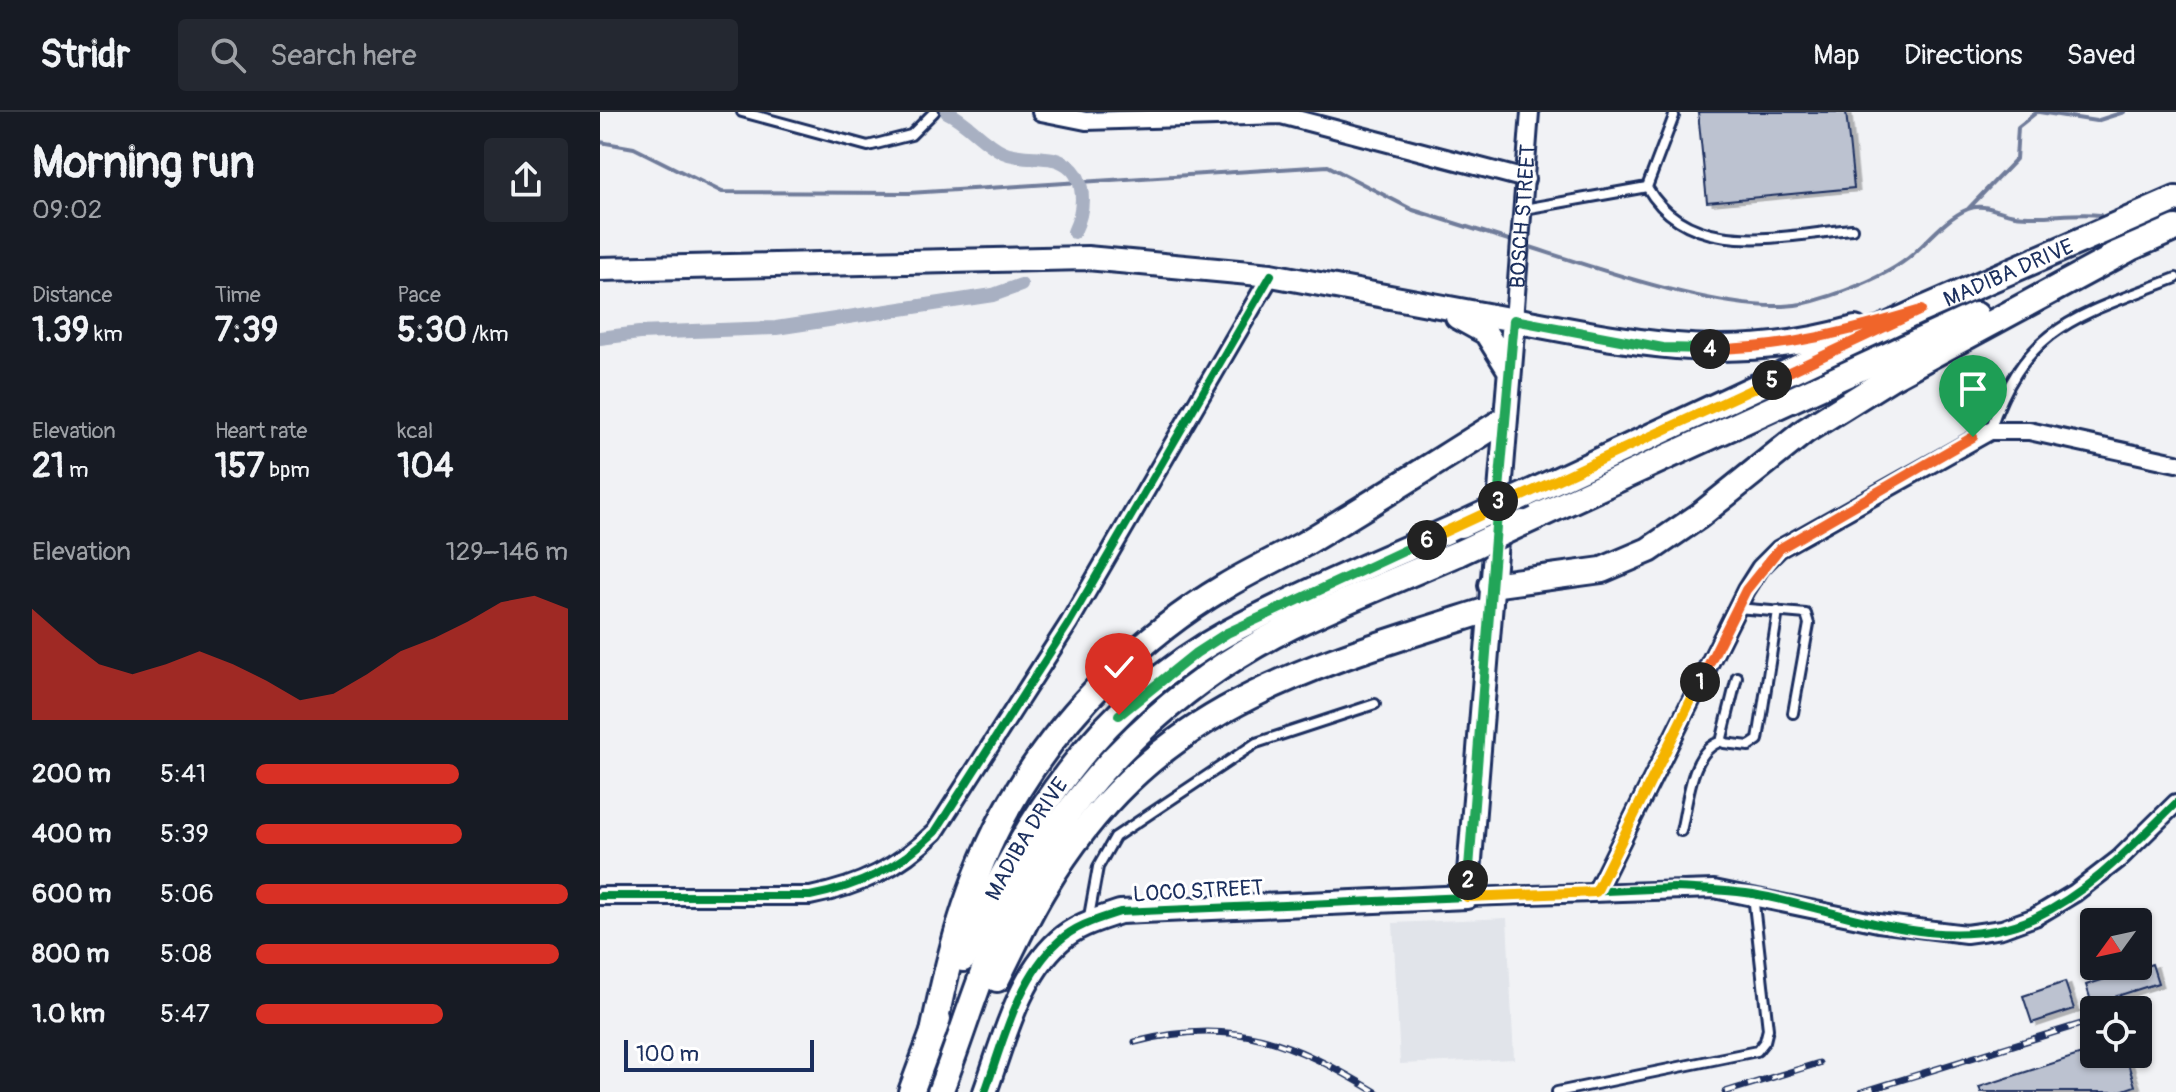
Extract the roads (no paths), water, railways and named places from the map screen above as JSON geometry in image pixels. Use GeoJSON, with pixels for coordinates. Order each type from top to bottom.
{"type":"FeatureCollection","features":[{"type":"Feature","properties":{"kind":"main road","name":"MADIBA DRIVE"},"geometry":{"type":"LineString","coordinates":[[911,1092],[985,907],[1012,852],[1043,802],[1119,715],[1196,653],[1227,633],[1921,310],[2176,199]]}},
{"type":"Feature","properties":{"kind":"main road","name":"MADIBA DRIVE"},"geometry":{"type":"LineString","coordinates":[[940,1092],[1020,888],[1073,808],[1131,739],[1183,694],[1240,655],[1291,627],[1459,553],[2027,291],[2176,228]]}},
{"type":"Feature","properties":{"kind":"main road"},"geometry":{"type":"LineString","coordinates":[[1491,585],[1602,570],[1649,550],[1805,431],[1890,378],[2127,250]]}},
{"type":"Feature","properties":{"kind":"main road"},"geometry":{"type":"LineString","coordinates":[[1514,320],[1663,348],[1713,349],[1770,347],[1843,333],[1921,310]]}},
{"type":"Feature","properties":{"kind":"main road"},"geometry":{"type":"LineString","coordinates":[[933,1033],[961,918],[998,825],[1043,755],[1108,679],[1175,621],[1221,588],[1302,545],[1504,420]]}},
{"type":"Feature","properties":{"kind":"main road"},"geometry":{"type":"LineString","coordinates":[[956,1050],[982,1009],[1044,887],[1071,848],[1119,790],[1152,759],[1208,717],[1261,688],[1488,610]]}},
{"type":"Feature","properties":{"kind":"street"},"geometry":{"type":"LineString","coordinates":[[1041,112],[1086,121],[1119,116],[1281,115],[1526,179]]}},
{"type":"Feature","properties":{"kind":"street","name":"BOSCH STREET"},"geometry":{"type":"LineString","coordinates":[[1467,897],[1530,112]]}},
{"type":"Feature","properties":{"kind":"street"},"geometry":{"type":"LineString","coordinates":[[600,269],[1087,258],[1271,275],[1514,320]]}},
{"type":"Feature","properties":{"kind":"street"},"geometry":{"type":"LineString","coordinates":[[600,896],[810,896],[842,890],[908,858],[935,832],[1069,623],[1271,275]]}},
{"type":"Feature","properties":{"kind":"street"},"geometry":{"type":"LineString","coordinates":[[1428,304],[1486,333],[1509,371]]}},
{"type":"Feature","properties":{"kind":"street"},"geometry":{"type":"LineString","coordinates":[[1596,892],[1737,608],[1760,568],[1779,549],[1990,431],[2029,431],[2176,463]]}},
{"type":"Feature","properties":{"kind":"street"},"geometry":{"type":"LineString","coordinates":[[1467,897],[1674,888],[1753,894],[1878,923],[1944,933],[2002,929],[2035,917],[2075,893],[2119,859],[2176,803]]}},
{"type":"Feature","properties":{"kind":"street","name":"LOCO STREET"},"geometry":{"type":"LineString","coordinates":[[985,1092],[1018,1003],[1036,970],[1059,941],[1087,922],[1120,912],[1467,897]]}},
{"type":"Feature","properties":{"kind":"lane"},"geometry":{"type":"LineString","coordinates":[[742,112],[868,146],[911,135],[934,112]]}},
{"type":"Feature","properties":{"kind":"lane"},"geometry":{"type":"LineString","coordinates":[[1647,187],[1674,116]]}},
{"type":"Feature","properties":{"kind":"lane"},"geometry":{"type":"LineString","coordinates":[[1524,215],[1647,187]]}},
{"type":"Feature","properties":{"kind":"lane"},"geometry":{"type":"LineString","coordinates":[[1647,187],[1669,217],[1684,227],[1712,235],[1764,238],[1852,229]]}},
{"type":"Feature","properties":{"kind":"lane"},"geometry":{"type":"LineString","coordinates":[[1990,431],[2013,374],[2027,354],[2050,334],[2083,316],[2176,278]]}},
{"type":"Feature","properties":{"kind":"lane"},"geometry":{"type":"LineString","coordinates":[[1737,608],[1806,614],[1809,624],[1793,713]]}},
{"type":"Feature","properties":{"kind":"lane"},"geometry":{"type":"LineString","coordinates":[[1681,831],[1697,765],[1706,751],[1723,741],[1749,746],[1758,740],[1778,611]]}},
{"type":"Feature","properties":{"kind":"lane"},"geometry":{"type":"LineString","coordinates":[[1723,741],[1737,677]]}},
{"type":"Feature","properties":{"kind":"lane"},"geometry":{"type":"LineString","coordinates":[[1087,922],[1098,867],[1115,837],[1256,743],[1375,704]]}},
{"type":"Feature","properties":{"kind":"lane"},"geometry":{"type":"LineString","coordinates":[[1557,1092],[1757,1051],[1765,1041],[1768,1029],[1753,894]]}},
{"type":"Feature","properties":{"kind":"waterway"},"geometry":{"type":"LineString","coordinates":[[947,112],[1003,152],[1053,159],[1073,170],[1082,200],[1074,232]]}},
{"type":"Feature","properties":{"kind":"waterway"},"geometry":{"type":"LineString","coordinates":[[1969,208],[2016,159],[2018,127],[2037,112]]}},
{"type":"Feature","properties":{"kind":"waterway"},"geometry":{"type":"LineString","coordinates":[[2039,112],[2096,121],[2124,112]]}},
{"type":"Feature","properties":{"kind":"waterway"},"geometry":{"type":"LineString","coordinates":[[600,142],[634,148],[722,192],[909,193],[1328,166],[1413,210],[1515,242]]}},
{"type":"Feature","properties":{"kind":"waterway"},"geometry":{"type":"LineString","coordinates":[[1524,245],[1663,288],[1702,297],[1772,306],[1814,301],[1874,278],[1912,255],[1952,218],[1974,207],[2025,216],[2100,215]]}},
{"type":"Feature","properties":{"kind":"waterway"},"geometry":{"type":"LineString","coordinates":[[600,338],[639,333],[776,328],[993,295],[1021,285]]}},
{"type":"Feature","properties":{"kind":"railway"},"geometry":{"type":"LineString","coordinates":[[1862,1092],[2080,1024]]}},
{"type":"Feature","properties":{"kind":"railway"},"geometry":{"type":"LineString","coordinates":[[1135,1042],[1203,1032],[1261,1038],[1317,1059],[1376,1092]]}},
{"type":"Feature","properties":{"kind":"railway"},"geometry":{"type":"LineString","coordinates":[[1725,1092],[1819,1063]]}}]}
